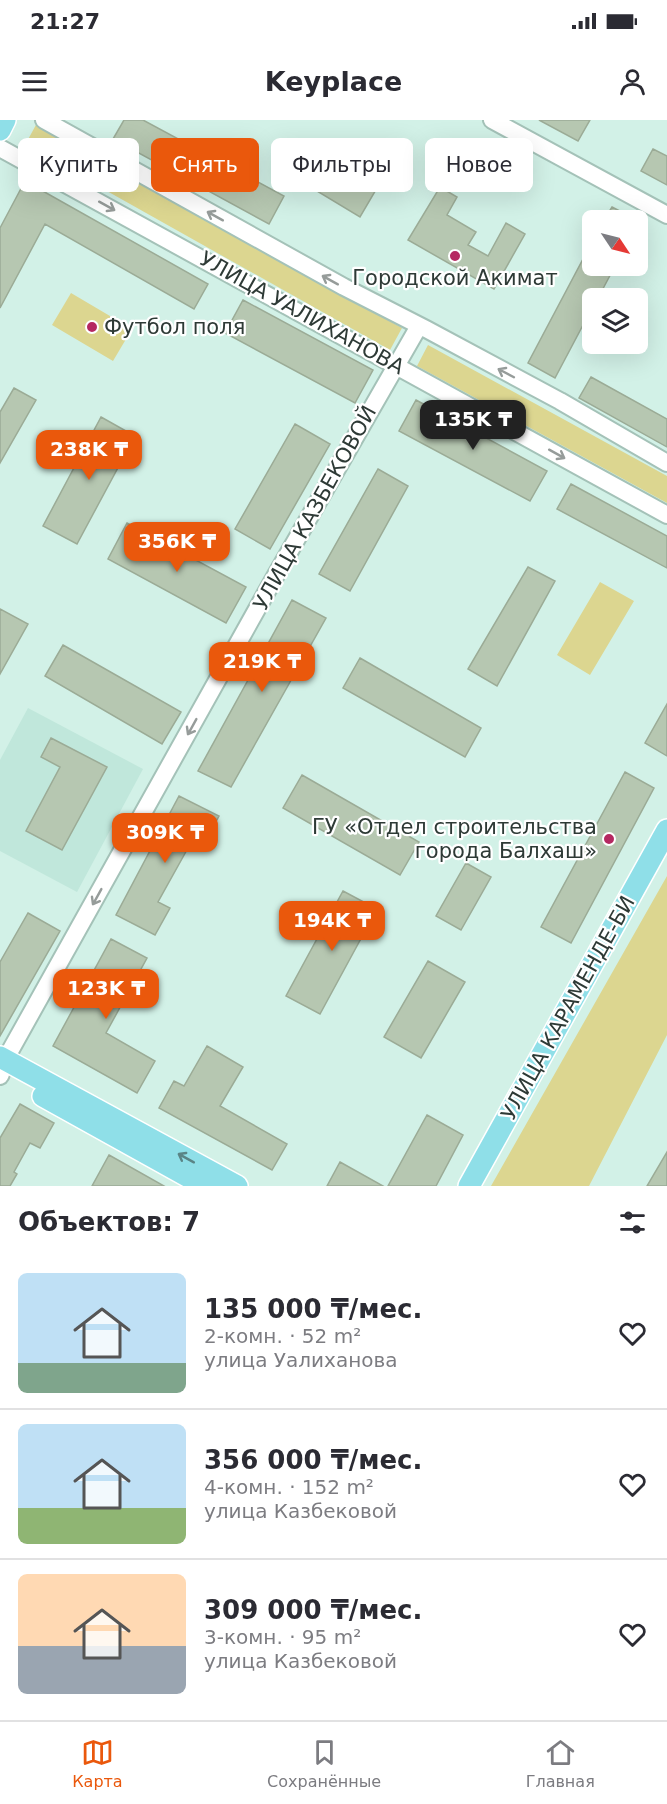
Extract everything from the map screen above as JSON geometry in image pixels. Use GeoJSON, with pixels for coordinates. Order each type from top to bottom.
{"type":"FeatureCollection","features":[{"type":"Feature","properties":{"kind":"main road"},"geometry":{"type":"LineString","coordinates":[[0,130],[5,120]]}},
{"type":"Feature","properties":{"kind":"main road","name":"УЛИЦА КАРАМЕНДЕ-БИ"},"geometry":{"type":"LineString","coordinates":[[469,1186],[667,830]]}},
{"type":"Feature","properties":{"kind":"main road"},"geometry":{"type":"LineString","coordinates":[[1,1068],[205,1186]]}},
{"type":"Feature","properties":{"kind":"main road"},"geometry":{"type":"LineString","coordinates":[[1,1068],[237,1186]]}},
{"type":"Feature","properties":{"kind":"street","name":"УЛИЦА УАЛИХАНОВА"},"geometry":{"type":"LineString","coordinates":[[44,120],[344,287],[560,401],[667,464]]}},
{"type":"Feature","properties":{"kind":"street"},"geometry":{"type":"LineString","coordinates":[[492,120],[667,215]]}},
{"type":"Feature","properties":{"kind":"street","name":"УЛИЦА УАЛИХАНОВА"},"geometry":{"type":"LineString","coordinates":[[0,148],[667,515]]}},
{"type":"Feature","properties":{"kind":"street","name":"УЛИЦА КАЗБЕКОВОЙ"},"geometry":{"type":"LineString","coordinates":[[1,1068],[419,326]]}},
{"type":"Feature","properties":{"kind":"shaded area"},"geometry":{"type":"Polygon","coordinates":[[[37,123],[64,138],[29,138],[37,123]]]}},
{"type":"Feature","properties":{"kind":"shaded area"},"geometry":{"type":"Polygon","coordinates":[[[139,180],[151,187],[151,192],[160,192],[402,328],[390,350],[109,192],[139,192],[139,180]]]}},
{"type":"Feature","properties":{"kind":"shaded area","name":"Футбол поля"},"geometry":{"type":"Polygon","coordinates":[[[71,293],[132,329],[113,361],[52,325],[71,293]]]}},
{"type":"Feature","properties":{"kind":"shaded area"},"geometry":{"type":"Polygon","coordinates":[[[428,345],[667,476],[667,503],[417,366],[428,345]]]}},
{"type":"Feature","properties":{"kind":"shaded area"},"geometry":{"type":"Polygon","coordinates":[[[600,582],[634,601],[590,675],[557,655],[600,582]]]}},
{"type":"Feature","properties":{"kind":"shaded area"},"geometry":{"type":"Polygon","coordinates":[[[28,708],[143,769],[77,892],[0,851],[0,760],[28,708]]]}},
{"type":"Feature","properties":{"kind":"shaded area"},"geometry":{"type":"Polygon","coordinates":[[[667,876],[667,1035],[589,1186],[491,1186],[667,876]]]}},
{"type":"Feature","properties":{"kind":"building"},"geometry":{"type":"Polygon","coordinates":[[[124,120],[143,120],[176,138],[151,138],[151,160],[139,153],[139,138],[114,138],[124,120]]]}},
{"type":"Feature","properties":{"kind":"building"},"geometry":{"type":"Polygon","coordinates":[[[539,120],[590,120],[578,141],[539,120]]]}},
{"type":"Feature","properties":{"kind":"building"},"geometry":{"type":"Polygon","coordinates":[[[653,149],[667,156],[667,185],[641,171],[653,149]]]}},
{"type":"Feature","properties":{"kind":"building"},"geometry":{"type":"Polygon","coordinates":[[[259,183],[271,189],[271,192],[284,196],[269,224],[210,192],[259,192],[259,183]]]}},
{"type":"Feature","properties":{"kind":"building"},"geometry":{"type":"Polygon","coordinates":[[[19,192],[45,192],[208,284],[194,309],[45,224],[0,308],[0,228],[19,192]]]}},
{"type":"Feature","properties":{"kind":"building"},"geometry":{"type":"Polygon","coordinates":[[[319,192],[375,192],[360,217],[319,192]]]}},
{"type":"Feature","properties":{"kind":"building"},"geometry":{"type":"Polygon","coordinates":[[[437,192],[448,192],[457,197],[447,215],[476,232],[468,245],[488,256],[506,223],[525,234],[494,289],[408,240],[437,192]]]}},
{"type":"Feature","properties":{"kind":"building"},"geometry":{"type":"Polygon","coordinates":[[[582,261],[582,276],[610,276],[603,288],[582,288],[582,327],[555,378],[528,363],[582,261]]]}},
{"type":"Feature","properties":{"kind":"building"},"geometry":{"type":"Polygon","coordinates":[[[243,300],[373,370],[355,403],[225,333],[243,300]]]}},
{"type":"Feature","properties":{"kind":"building"},"geometry":{"type":"Polygon","coordinates":[[[591,377],[667,419],[667,447],[579,398],[591,377]]]}},
{"type":"Feature","properties":{"kind":"building"},"geometry":{"type":"Polygon","coordinates":[[[14,388],[36,400],[0,463],[0,412],[14,388]]]}},
{"type":"Feature","properties":{"kind":"building"},"geometry":{"type":"Polygon","coordinates":[[[416,400],[547,471],[530,501],[399,431],[416,400]]]}},
{"type":"Feature","properties":{"kind":"building"},"geometry":{"type":"Polygon","coordinates":[[[101,417],[135,436],[77,544],[43,526],[101,417]]]}},
{"type":"Feature","properties":{"kind":"building"},"geometry":{"type":"Polygon","coordinates":[[[295,424],[330,444],[270,549],[235,529],[295,424]]]}},
{"type":"Feature","properties":{"kind":"building"},"geometry":{"type":"Polygon","coordinates":[[[378,469],[408,486],[350,591],[319,574],[378,469]]]}},
{"type":"Feature","properties":{"kind":"building"},"geometry":{"type":"Polygon","coordinates":[[[571,484],[667,536],[667,568],[557,509],[571,484]]]}},
{"type":"Feature","properties":{"kind":"building"},"geometry":{"type":"Polygon","coordinates":[[[127,523],[246,587],[226,623],[108,559],[127,523]]]}},
{"type":"Feature","properties":{"kind":"building"},"geometry":{"type":"Polygon","coordinates":[[[528,567],[555,581],[497,686],[468,669],[528,567]]]}},
{"type":"Feature","properties":{"kind":"building"},"geometry":{"type":"Polygon","coordinates":[[[292,600],[326,618],[231,787],[198,771],[292,600]]]}},
{"type":"Feature","properties":{"kind":"building"},"geometry":{"type":"Polygon","coordinates":[[[0,609],[28,624],[0,674],[0,609]]]}},
{"type":"Feature","properties":{"kind":"building"},"geometry":{"type":"Polygon","coordinates":[[[63,645],[181,712],[162,744],[45,676],[63,645]]]}},
{"type":"Feature","properties":{"kind":"building"},"geometry":{"type":"Polygon","coordinates":[[[360,658],[481,728],[465,757],[343,688],[360,658]]]}},
{"type":"Feature","properties":{"kind":"building"},"geometry":{"type":"Polygon","coordinates":[[[667,704],[667,756],[645,743],[667,704]]]}},
{"type":"Feature","properties":{"kind":"building"},"geometry":{"type":"Polygon","coordinates":[[[51,738],[107,767],[62,850],[26,831],[60,767],[41,757],[51,738]]]}},
{"type":"Feature","properties":{"kind":"building"},"geometry":{"type":"Polygon","coordinates":[[[625,772],[654,788],[571,943],[541,927],[625,772]]]}},
{"type":"Feature","properties":{"kind":"building"},"geometry":{"type":"Polygon","coordinates":[[[302,775],[419,842],[400,875],[283,808],[302,775]]]}},
{"type":"Feature","properties":{"kind":"building"},"geometry":{"type":"Polygon","coordinates":[[[179,796],[219,816],[203,845],[193,839],[158,902],[170,908],[155,935],[116,915],[179,796]]]}},
{"type":"Feature","properties":{"kind":"building"},"geometry":{"type":"Polygon","coordinates":[[[466,863],[491,877],[461,930],[436,916],[466,863]]]}},
{"type":"Feature","properties":{"kind":"building"},"geometry":{"type":"Polygon","coordinates":[[[343,891],[377,909],[320,1014],[286,996],[343,891]]]}},
{"type":"Feature","properties":{"kind":"building"},"geometry":{"type":"Polygon","coordinates":[[[28,913],[60,931],[0,1036],[0,962],[28,913]]]}},
{"type":"Feature","properties":{"kind":"building"},"geometry":{"type":"Polygon","coordinates":[[[111,939],[147,958],[106,1033],[155,1061],[137,1093],[53,1046],[111,939]]]}},
{"type":"Feature","properties":{"kind":"building"},"geometry":{"type":"Polygon","coordinates":[[[428,961],[465,982],[421,1058],[384,1037],[428,961]]]}},
{"type":"Feature","properties":{"kind":"building"},"geometry":{"type":"Polygon","coordinates":[[[207,1046],[243,1067],[220,1106],[287,1144],[272,1170],[159,1108],[174,1081],[184,1086],[207,1046]]]}},
{"type":"Feature","properties":{"kind":"building"},"geometry":{"type":"Polygon","coordinates":[[[20,1104],[54,1123],[40,1148],[30,1143],[14,1172],[17,1174],[10,1186],[0,1186],[0,1138],[20,1104]]]}},
{"type":"Feature","properties":{"kind":"building"},"geometry":{"type":"Polygon","coordinates":[[[427,1115],[463,1135],[436,1186],[388,1186],[427,1115]]]}},
{"type":"Feature","properties":{"kind":"building"},"geometry":{"type":"Polygon","coordinates":[[[667,1152],[667,1186],[647,1186],[667,1152]]]}},
{"type":"Feature","properties":{"kind":"building"},"geometry":{"type":"Polygon","coordinates":[[[109,1155],[164,1186],[92,1186],[109,1155]]]}},
{"type":"Feature","properties":{"kind":"building"},"geometry":{"type":"Polygon","coordinates":[[[340,1162],[383,1186],[327,1186],[340,1162]]]}},
{"type":"Feature","properties":{"kind":"place","name":"Городской Акимат"},"geometry":{"type":"Point","coordinates":[455,256]}},
{"type":"Feature","properties":{"kind":"place","name":"Футбол поля"},"geometry":{"type":"Point","coordinates":[92,327]}},
{"type":"Feature","properties":{"kind":"place","name":"ГУ «Отдел строительства города Балхаш»"},"geometry":{"type":"Point","coordinates":[609,839]}}]}
